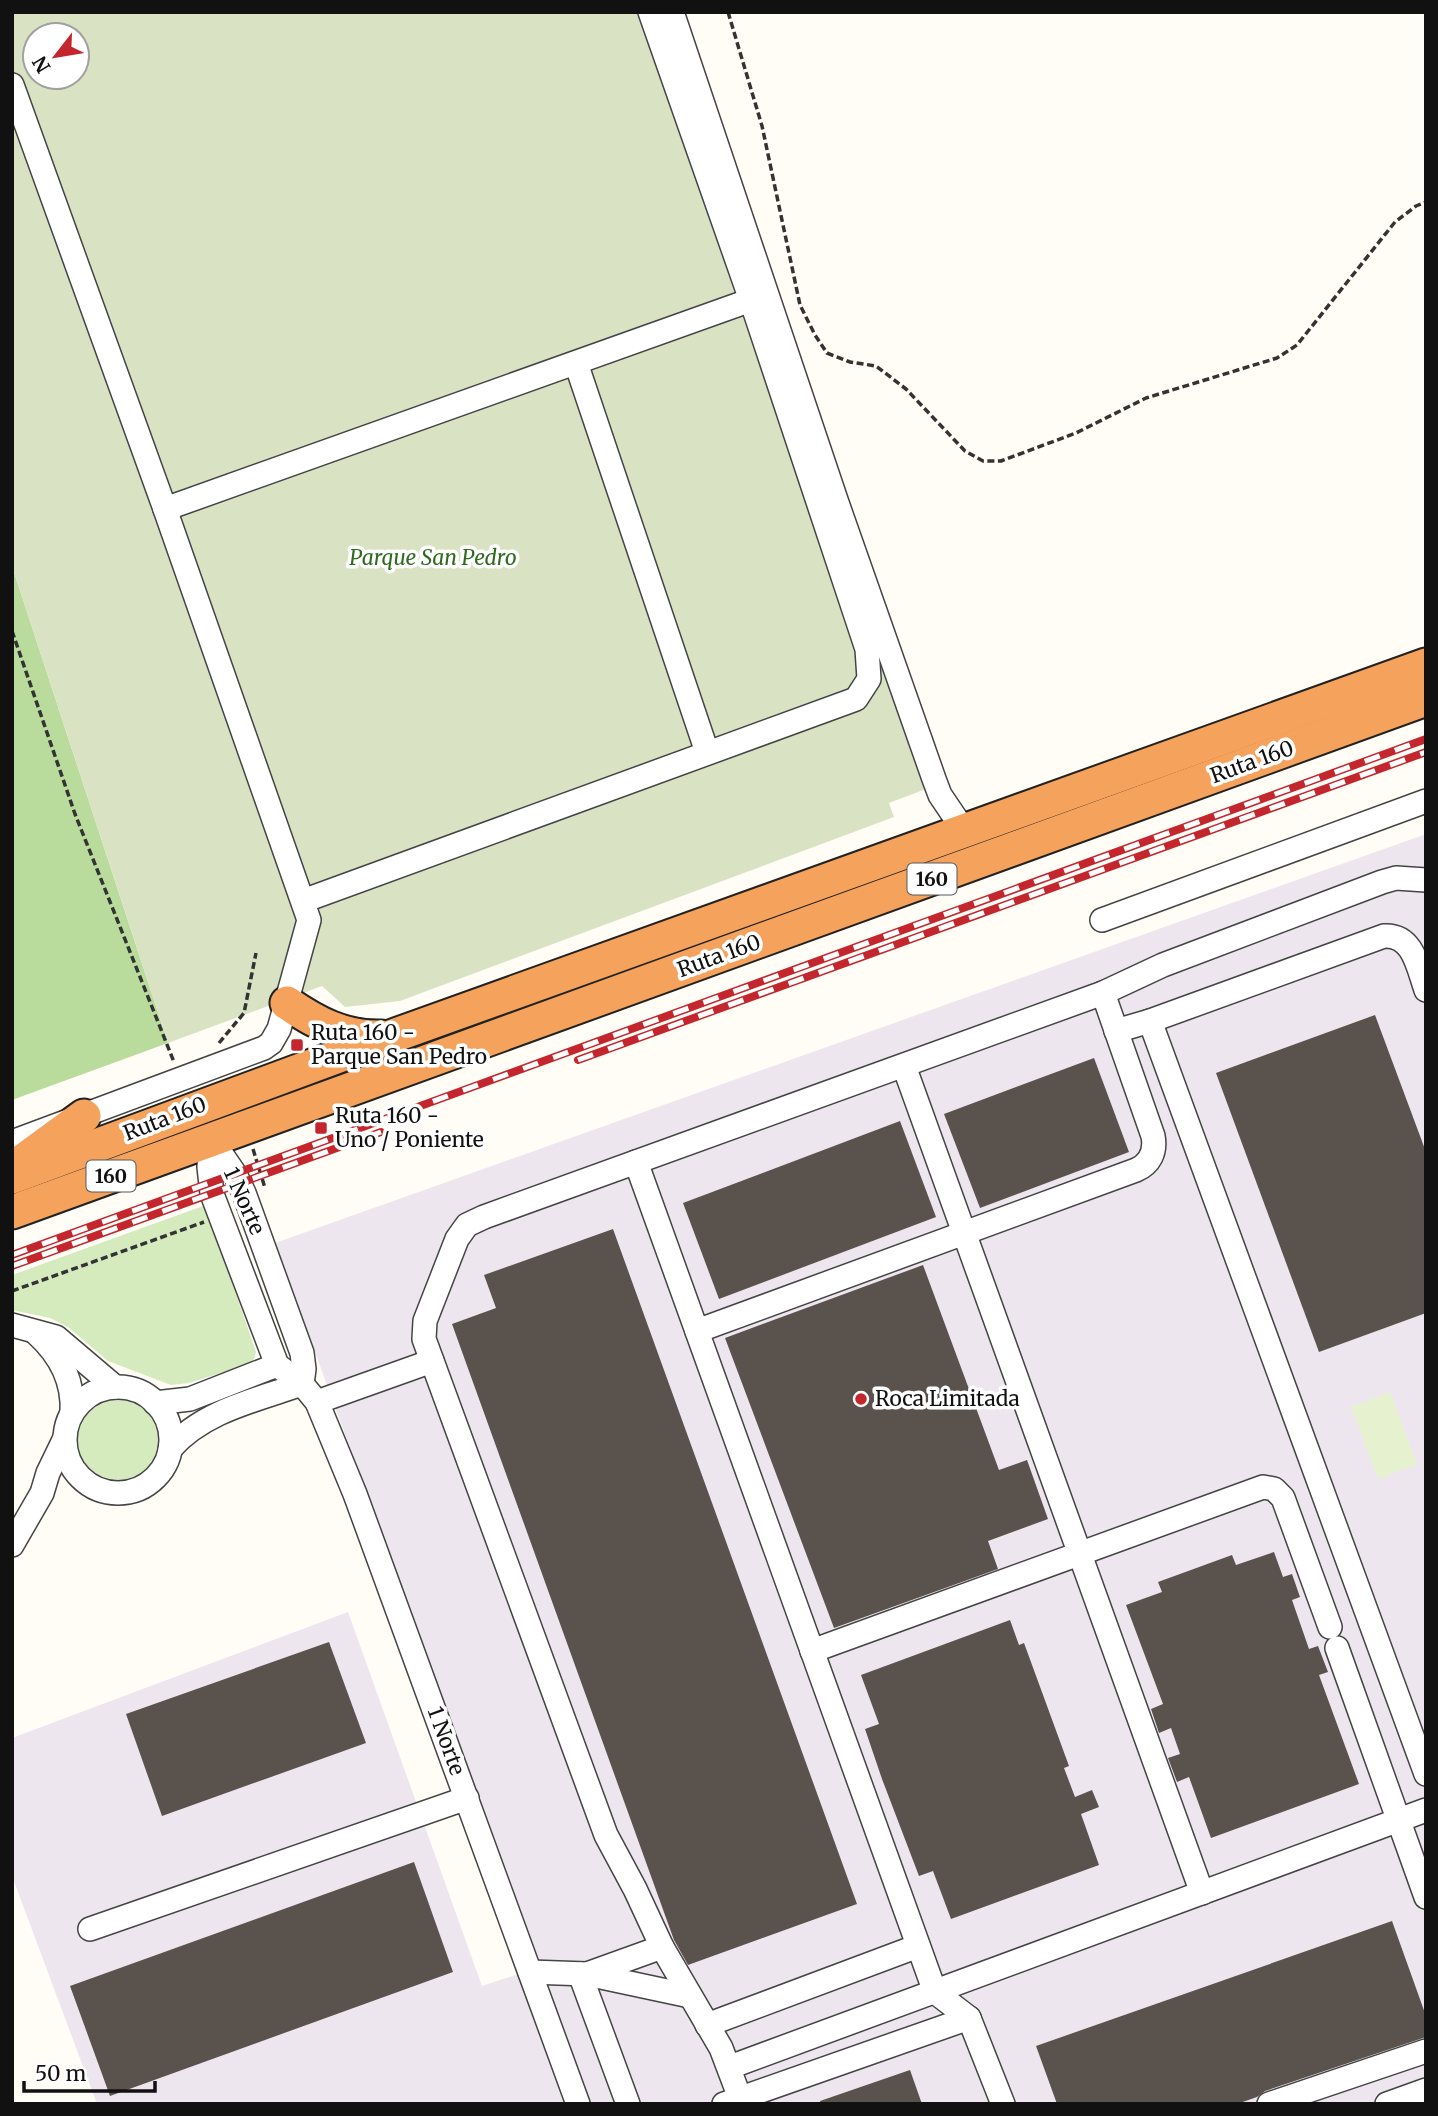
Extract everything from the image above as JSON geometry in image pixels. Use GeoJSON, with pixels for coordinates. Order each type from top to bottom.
{"type":"FeatureCollection","features":[{"type":"Feature","properties":{"kind":"highway"},"geometry":{"type":"LineString","coordinates":[[1382,681],[1426,655]]}},
{"type":"Feature","properties":{"kind":"highway","name":"Ruta 160"},"geometry":{"type":"LineString","coordinates":[[12,1177],[390,1037],[1426,665]]}},
{"type":"Feature","properties":{"kind":"highway","name":"Ruta 160"},"geometry":{"type":"LineString","coordinates":[[12,1212],[1426,699]]}},
{"type":"Feature","properties":{"kind":"highway"},"geometry":{"type":"LineString","coordinates":[[287,1003],[337,1032],[366,1037],[390,1037]]}},
{"type":"Feature","properties":{"kind":"highway"},"geometry":{"type":"LineString","coordinates":[[12,1168],[84,1115]]}},
{"type":"Feature","properties":{"kind":"street"},"geometry":{"type":"LineString","coordinates":[[303,901],[856,699],[869,679],[867,649],[751,300],[650,12]]}},
{"type":"Feature","properties":{"kind":"street"},"geometry":{"type":"LineString","coordinates":[[672,12],[835,500],[929,767],[940,795],[965,832]]}},
{"type":"Feature","properties":{"kind":"street"},"geometry":{"type":"LineString","coordinates":[[12,85],[309,920],[279,1029],[271,1043],[264,1048],[12,1142]]}},
{"type":"Feature","properties":{"kind":"street"},"geometry":{"type":"LineString","coordinates":[[165,509],[751,300]]}},
{"type":"Feature","properties":{"kind":"street"},"geometry":{"type":"LineString","coordinates":[[576,363],[708,752]]}},
{"type":"Feature","properties":{"kind":"street"},"geometry":{"type":"LineString","coordinates":[[1102,920],[1426,802]]}},
{"type":"Feature","properties":{"kind":"street"},"geometry":{"type":"LineString","coordinates":[[969,2018],[732,2101],[730,2067],[662,1947],[606,1835],[432,1361],[425,1339],[425,1321],[457,1239],[467,1225],[484,1217],[1103,993],[1163,965],[1382,882],[1395,878],[1426,880]]}},
{"type":"Feature","properties":{"kind":"street"},"geometry":{"type":"LineString","coordinates":[[1116,1031],[1384,936],[1396,937],[1408,944],[1426,990]]}},
{"type":"Feature","properties":{"kind":"street"},"geometry":{"type":"LineString","coordinates":[[697,1331],[1136,1170],[1150,1159],[1153,1136],[1103,993]]}},
{"type":"Feature","properties":{"kind":"street"},"geometry":{"type":"LineString","coordinates":[[1150,1021],[1426,1774]]}},
{"type":"Feature","properties":{"kind":"street"},"geometry":{"type":"LineString","coordinates":[[904,1066],[1202,1893]]}},
{"type":"Feature","properties":{"kind":"street","name":"1 Norte"},"geometry":{"type":"LineString","coordinates":[[198,1107],[211,1141],[235,1174],[247,1201],[302,1353],[309,1393],[355,1493],[578,2104]]}},
{"type":"Feature","properties":{"kind":"street","name":"1 Norte"},"geometry":{"type":"LineString","coordinates":[[211,1141],[209,1184],[277,1366]]}},
{"type":"Feature","properties":{"kind":"street"},"geometry":{"type":"LineString","coordinates":[[636,1162],[935,1992],[969,2018],[1003,2104]]}},
{"type":"Feature","properties":{"kind":"street"},"geometry":{"type":"LineString","coordinates":[[22,1327],[48,1333],[65,1342],[115,1387]]}},
{"type":"Feature","properties":{"kind":"street"},"geometry":{"type":"LineString","coordinates":[[12,1545],[42,1493],[72,1413],[71,1386],[62,1365],[44,1341],[22,1327]]}},
{"type":"Feature","properties":{"kind":"street"},"geometry":{"type":"LineString","coordinates":[[170,1449],[179,1438],[202,1421],[432,1361]]}},
{"type":"Feature","properties":{"kind":"street"},"geometry":{"type":"LineString","coordinates":[[155,1403],[190,1399],[277,1366],[309,1393]]}},
{"type":"Feature","properties":{"kind":"street"},"geometry":{"type":"LineString","coordinates":[[64,1440],[68,1460],[79,1477],[99,1490],[122,1493],[134,1491],[154,1479],[167,1460],[170,1449],[168,1424],[155,1403],[137,1390],[115,1387],[94,1392],[72,1413]]}},
{"type":"Feature","properties":{"kind":"street"},"geometry":{"type":"LineString","coordinates":[[42,1493],[60,1481],[79,1477]]}},
{"type":"Feature","properties":{"kind":"street"},"geometry":{"type":"LineString","coordinates":[[812,1651],[1258,1488],[1269,1487],[1283,1498],[1426,1897]]}},
{"type":"Feature","properties":{"kind":"street"},"geometry":{"type":"LineString","coordinates":[[90,1929],[467,1798]]}},
{"type":"Feature","properties":{"kind":"street"},"geometry":{"type":"LineString","coordinates":[[730,2067],[1426,1811]]}},
{"type":"Feature","properties":{"kind":"street"},"geometry":{"type":"LineString","coordinates":[[707,2025],[918,1946]]}},
{"type":"Feature","properties":{"kind":"street"},"geometry":{"type":"LineString","coordinates":[[583,1974],[662,1947]]}},
{"type":"Feature","properties":{"kind":"street"},"geometry":{"type":"LineString","coordinates":[[530,1972],[583,1974],[691,1996]]}},
{"type":"Feature","properties":{"kind":"street"},"geometry":{"type":"LineString","coordinates":[[583,1974],[628,2104]]}},
{"type":"Feature","properties":{"kind":"street"},"geometry":{"type":"LineString","coordinates":[[1269,2104],[1426,2052]]}},
{"type":"Feature","properties":{"kind":"street"},"geometry":{"type":"LineString","coordinates":[[1387,2104],[1426,2090]]}},
{"type":"Feature","properties":{"kind":"path"},"geometry":{"type":"LineString","coordinates":[[728,12],[762,126],[800,305],[815,335],[827,353],[850,362],[876,366],[906,389],[965,451],[983,461],[1001,461],[1076,433],[1146,398],[1277,358],[1297,345],[1395,222],[1426,202]]}},
{"type":"Feature","properties":{"kind":"path"},"geometry":{"type":"LineString","coordinates":[[12,631],[75,814],[179,1080]]}},
{"type":"Feature","properties":{"kind":"path"},"geometry":{"type":"LineString","coordinates":[[221,1064],[215,1047],[244,1013],[257,953]]}},
{"type":"Feature","properties":{"kind":"path"},"geometry":{"type":"LineString","coordinates":[[12,1291],[219,1216]]}},
{"type":"Feature","properties":{"kind":"shaded area"},"geometry":{"type":"Polygon","coordinates":[[[1426,834],[1426,2104],[97,2104],[12,1876],[12,1738],[348,1612],[482,1986],[540,1967],[275,1243],[1426,834]]]}},
{"type":"Feature","properties":{"kind":"green space","name":"Parque San Pedro"},"geometry":{"type":"Polygon","coordinates":[[[12,12],[671,12],[857,548],[947,781],[889,803],[894,817],[400,1001],[345,1007],[322,986],[168,1043],[12,566],[12,12]]]}},
{"type":"Feature","properties":{"kind":"green space"},"geometry":{"type":"Polygon","coordinates":[[[12,566],[168,1043],[12,1100],[12,566]]]}},
{"type":"Feature","properties":{"kind":"green space"},"geometry":{"type":"Polygon","coordinates":[[[203,1206],[207,1210],[256,1352],[249,1364],[189,1383],[171,1385],[108,1361],[68,1327],[50,1318],[12,1310],[12,1275],[203,1206]]]}},
{"type":"Feature","properties":{"kind":"green space"},"geometry":{"type":"Polygon","coordinates":[[[1390,1392],[1417,1464],[1378,1479],[1351,1407],[1390,1392]]]}},
{"type":"Feature","properties":{"kind":"green space"},"geometry":{"type":"Polygon","coordinates":[[[110,1400],[126,1400],[147,1411],[158,1432],[158,1448],[147,1469],[126,1480],[110,1480],[96,1474],[84,1462],[78,1448],[78,1432],[84,1418],[96,1406],[110,1400]]]}},
{"type":"Feature","properties":{"kind":"building"},"geometry":{"type":"Polygon","coordinates":[[[1375,1015],[1426,1152],[1426,1313],[1319,1352],[1216,1073],[1375,1015]]]}},
{"type":"Feature","properties":{"kind":"building"},"geometry":{"type":"Polygon","coordinates":[[[1094,1058],[1129,1152],[980,1208],[944,1114],[1094,1058]]]}},
{"type":"Feature","properties":{"kind":"building"},"geometry":{"type":"Polygon","coordinates":[[[900,1121],[936,1217],[719,1299],[683,1203],[900,1121]]]}},
{"type":"Feature","properties":{"kind":"building"},"geometry":{"type":"Polygon","coordinates":[[[613,1229],[857,1904],[688,1965],[674,1940],[452,1324],[496,1308],[484,1275],[613,1229]]]}},
{"type":"Feature","properties":{"kind":"building","name":"Roca Limitada"},"geometry":{"type":"Polygon","coordinates":[[[923,1265],[999,1470],[1027,1460],[1048,1519],[988,1541],[998,1569],[834,1628],[725,1338],[923,1265]]]}},
{"type":"Feature","properties":{"kind":"building"},"geometry":{"type":"Polygon","coordinates":[[[1274,1552],[1283,1577],[1292,1574],[1300,1597],[1292,1600],[1309,1649],[1318,1646],[1328,1672],[1319,1675],[1359,1784],[1211,1838],[1189,1777],[1177,1782],[1168,1758],[1180,1754],[1171,1728],[1159,1733],[1151,1709],[1163,1704],[1126,1605],[1162,1592],[1158,1582],[1232,1555],[1236,1565],[1274,1552]]]}},
{"type":"Feature","properties":{"kind":"building"},"geometry":{"type":"Polygon","coordinates":[[[1010,1620],[1019,1645],[1024,1643],[1069,1766],[1064,1768],[1075,1797],[1092,1790],[1099,1807],[1081,1814],[1099,1865],[951,1919],[933,1871],[919,1876],[882,1779],[865,1729],[879,1724],[861,1675],[1010,1620]]]}},
{"type":"Feature","properties":{"kind":"building"},"geometry":{"type":"Polygon","coordinates":[[[329,1642],[366,1743],[162,1816],[126,1714],[329,1642]]]}},
{"type":"Feature","properties":{"kind":"building"},"geometry":{"type":"Polygon","coordinates":[[[414,1862],[453,1972],[110,2096],[70,1986],[414,1862]]]}},
{"type":"Feature","properties":{"kind":"building"},"geometry":{"type":"Polygon","coordinates":[[[1392,1921],[1426,2016],[1426,2037],[1265,2091],[1237,2104],[1057,2104],[1036,2046],[1392,1921]]]}},
{"type":"Feature","properties":{"kind":"building"},"geometry":{"type":"Polygon","coordinates":[[[910,2070],[922,2104],[821,2104],[820,2101],[910,2070]]]}},
{"type":"Feature","properties":{"kind":"railway"},"geometry":{"type":"LineString","coordinates":[[12,1255],[1426,739]]}},
{"type":"Feature","properties":{"kind":"railway"},"geometry":{"type":"LineString","coordinates":[[578,1060],[1426,752]]}},
{"type":"Feature","properties":{"kind":"railway"},"geometry":{"type":"LineString","coordinates":[[12,1266],[381,1132]]}},
{"type":"Feature","properties":{"kind":"place","name":"Ruta 160 - Parque San Pedro"},"geometry":{"type":"Point","coordinates":[297,1045]}},
{"type":"Feature","properties":{"kind":"place","name":"Ruta 160 - Uno / Poniente"},"geometry":{"type":"Point","coordinates":[321,1128]}},
{"type":"Feature","properties":{"kind":"place","name":"Roca Limitada"},"geometry":{"type":"Point","coordinates":[861,1399]}}]}
